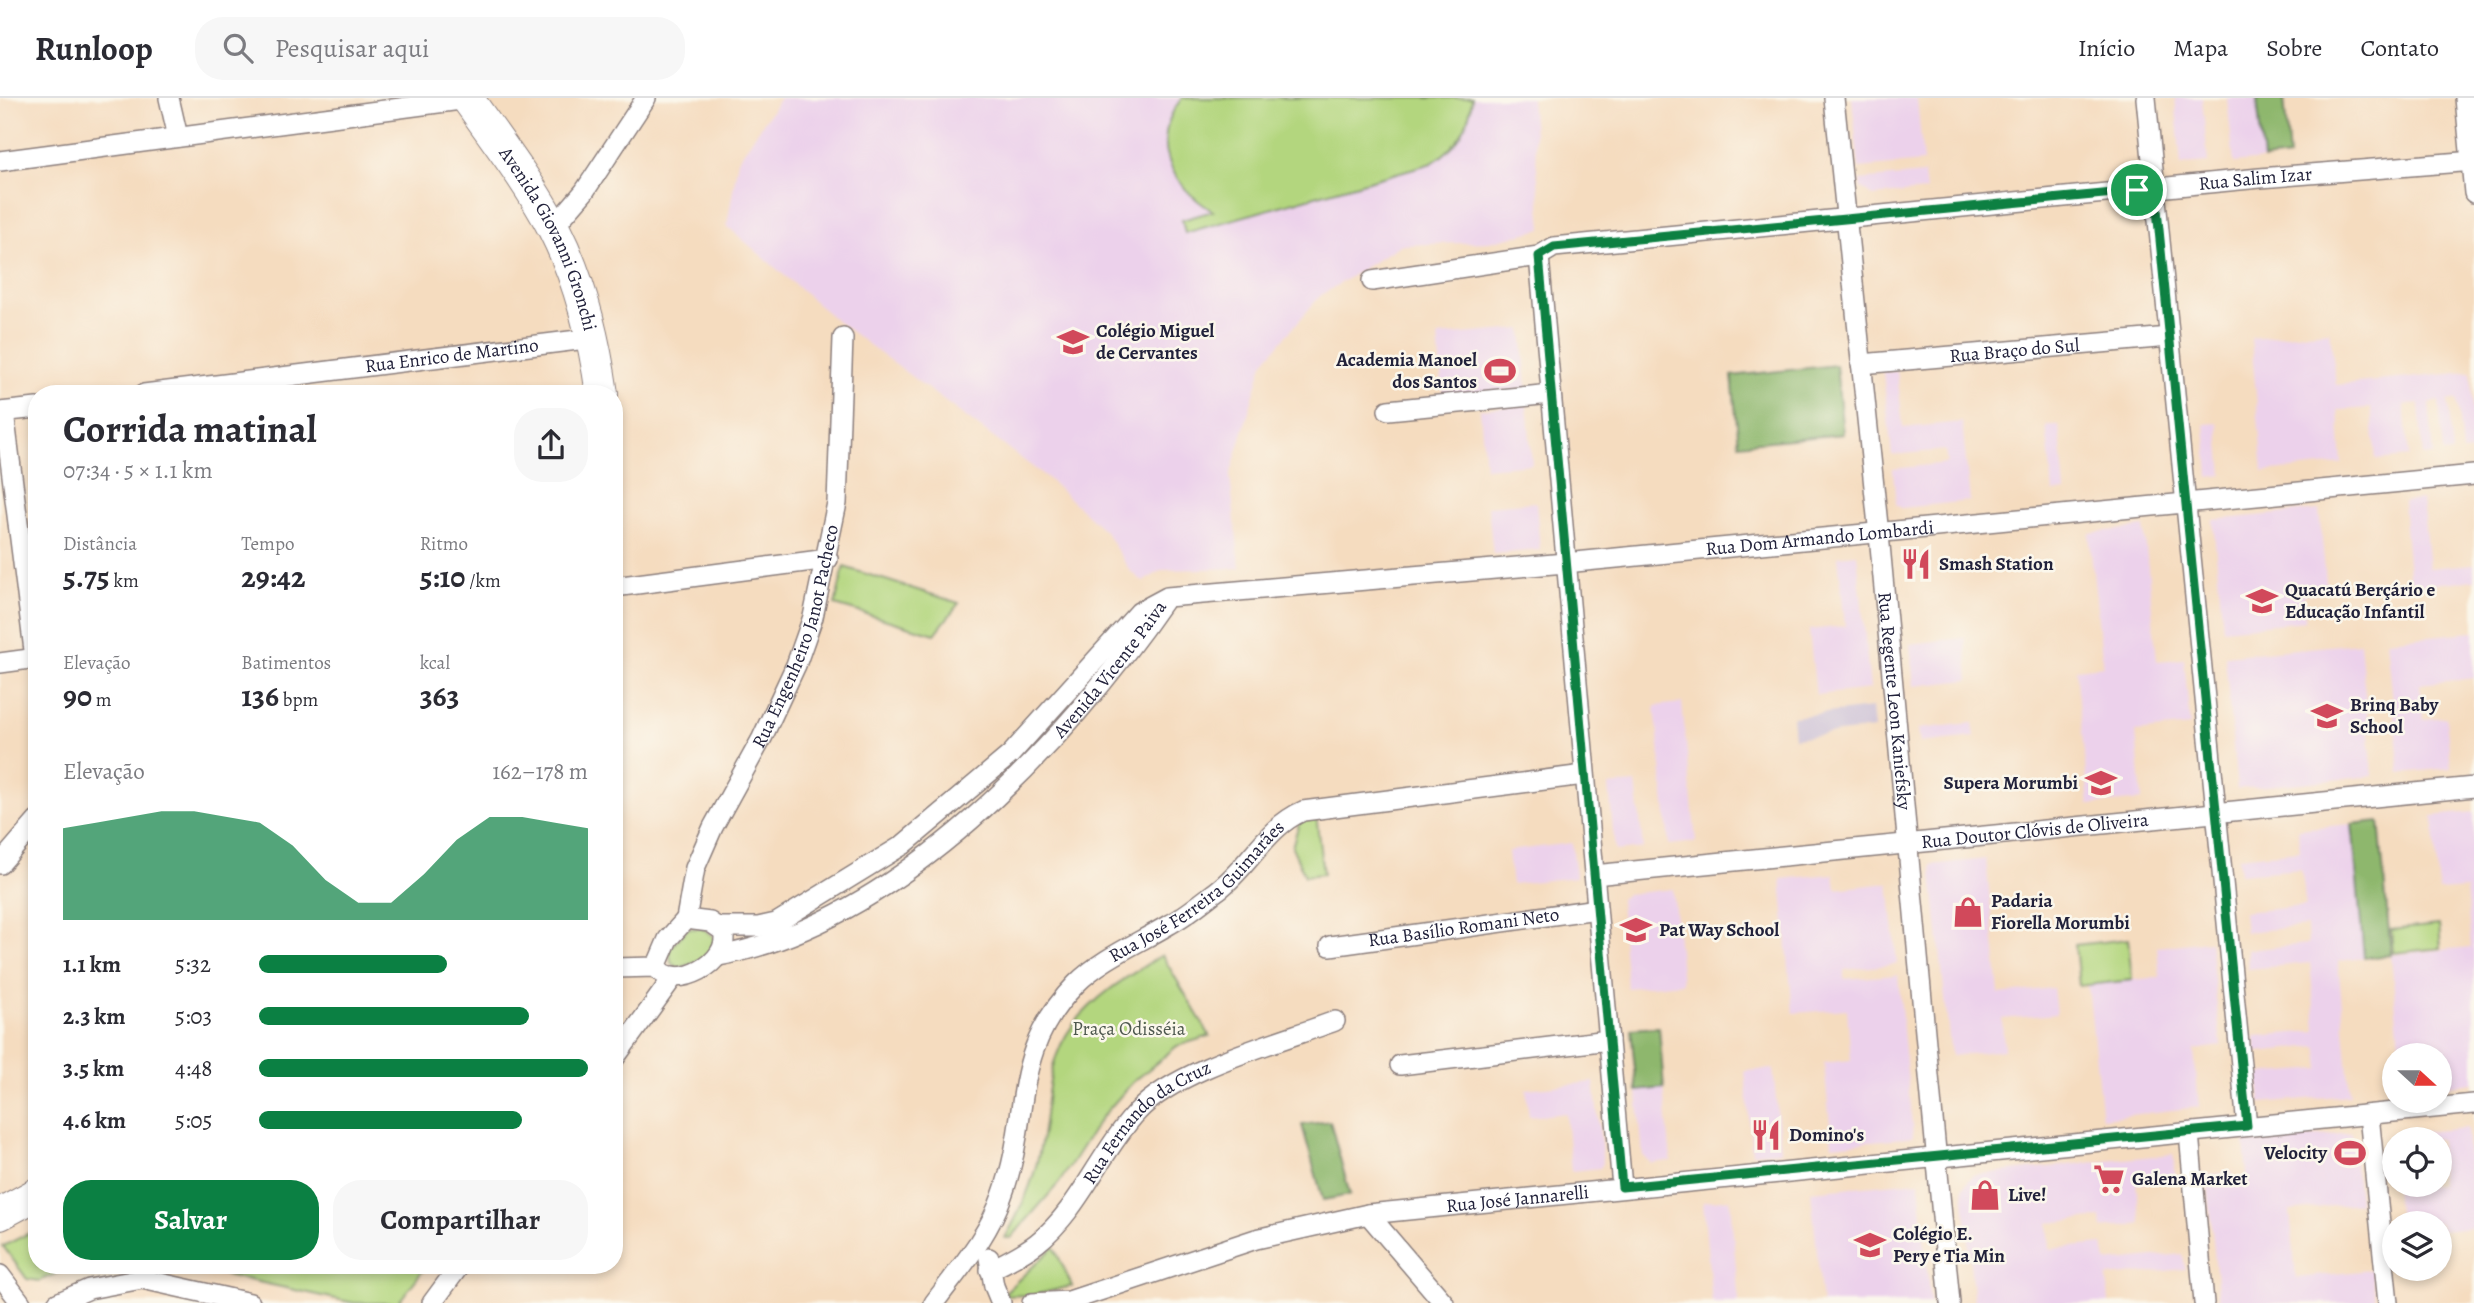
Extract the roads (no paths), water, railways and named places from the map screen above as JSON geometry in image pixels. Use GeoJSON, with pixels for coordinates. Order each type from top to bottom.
{"type":"FeatureCollection","features":[{"type":"Feature","properties":{"kind":"main road","name":"Avenida Giovanni Gronchi"},"geometry":{"type":"LineString","coordinates":[[468,99],[553,228],[574,277],[594,338],[601,385]]}},
{"type":"Feature","properties":{"kind":"main road"},"geometry":{"type":"LineString","coordinates":[[0,1214],[28,1199]]}},
{"type":"Feature","properties":{"kind":"street"},"geometry":{"type":"LineString","coordinates":[[169,98],[178,137]]}},
{"type":"Feature","properties":{"kind":"street"},"geometry":{"type":"LineString","coordinates":[[553,228],[584,192],[646,98]]}},
{"type":"Feature","properties":{"kind":"street","name":"Rua Regente Leon Kaniefsky"},"geometry":{"type":"LineString","coordinates":[[1834,98],[1879,532],[1950,1303]]}},
{"type":"Feature","properties":{"kind":"street"},"geometry":{"type":"LineString","coordinates":[[2146,98],[2247,1126]]}},
{"type":"Feature","properties":{"kind":"street"},"geometry":{"type":"LineString","coordinates":[[2465,98],[2474,193]]}},
{"type":"Feature","properties":{"kind":"street"},"geometry":{"type":"LineString","coordinates":[[0,160],[468,99]]}},
{"type":"Feature","properties":{"kind":"street","name":"Rua Salim Izar"},"geometry":{"type":"LineString","coordinates":[[1372,281],[1539,256],[1554,247],[2155,189],[2473,162]]}},
{"type":"Feature","properties":{"kind":"street"},"geometry":{"type":"LineString","coordinates":[[1539,256],[1622,1187]]}},
{"type":"Feature","properties":{"kind":"street","name":"Rua Braço do Sul"},"geometry":{"type":"LineString","coordinates":[[1861,364],[2169,337]]}},
{"type":"Feature","properties":{"kind":"street","name":"Rua Enrico de Martino"},"geometry":{"type":"LineString","coordinates":[[216,385],[594,338]]}},
{"type":"Feature","properties":{"kind":"street","name":"Rua Engenheiro Janot Pacheco"},"geometry":{"type":"LineString","coordinates":[[656,967],[668,939],[686,919],[695,868],[796,665],[813,617],[828,559],[837,503],[843,338]]}},
{"type":"Feature","properties":{"kind":"street"},"geometry":{"type":"LineString","coordinates":[[1388,410],[1551,394]]}},
{"type":"Feature","properties":{"kind":"street"},"geometry":{"type":"LineString","coordinates":[[28,409],[2,412],[28,600]]}},
{"type":"Feature","properties":{"kind":"street","name":"Rua Dom Armando Lombardi"},"geometry":{"type":"LineString","coordinates":[[1167,597],[1565,563],[2474,475]]}},
{"type":"Feature","properties":{"kind":"street"},"geometry":{"type":"LineString","coordinates":[[623,586],[828,559]]}},
{"type":"Feature","properties":{"kind":"street","name":"Avenida Vicente Paiva"},"geometry":{"type":"LineString","coordinates":[[723,931],[776,923],[903,845],[1010,755],[1139,612],[1167,597]]}},
{"type":"Feature","properties":{"kind":"street","name":"Avenida Vicente Paiva"},"geometry":{"type":"LineString","coordinates":[[674,976],[699,971],[719,956],[768,944],[837,916],[934,850],[1013,780],[1070,722],[1117,667],[1167,597]]}},
{"type":"Feature","properties":{"kind":"street"},"geometry":{"type":"LineString","coordinates":[[0,663],[28,659]]}},
{"type":"Feature","properties":{"kind":"street","name":"Rua José Ferreira Guimarães"},"geometry":{"type":"LineString","coordinates":[[934,1303],[978,1246],[1002,1198],[1014,1157],[1028,1065],[1043,1028],[1077,983],[1106,961],[1173,923],[1222,887],[1290,817],[1303,811],[1584,775]]}},
{"type":"Feature","properties":{"kind":"street","name":"Rua Doutor Clóvis de Oliveira"},"geometry":{"type":"LineString","coordinates":[[1594,875],[2474,787]]}},
{"type":"Feature","properties":{"kind":"street"},"geometry":{"type":"LineString","coordinates":[[0,863],[28,831]]}},
{"type":"Feature","properties":{"kind":"street","name":"Rua Basílio Romani Neto"},"geometry":{"type":"LineString","coordinates":[[1330,946],[1597,909]]}},
{"type":"Feature","properties":{"kind":"street"},"geometry":{"type":"LineString","coordinates":[[686,919],[700,919],[723,931],[719,956]]}},
{"type":"Feature","properties":{"kind":"street"},"geometry":{"type":"LineString","coordinates":[[623,968],[656,967],[661,973],[674,976],[623,1047]]}},
{"type":"Feature","properties":{"kind":"street","name":"Rua Fernando da Cruz"},"geometry":{"type":"LineString","coordinates":[[990,1269],[1038,1242],[1058,1222],[1137,1111],[1161,1091],[1226,1062],[1335,1021]]}},
{"type":"Feature","properties":{"kind":"street"},"geometry":{"type":"LineString","coordinates":[[1400,1065],[1609,1040]]}},
{"type":"Feature","properties":{"kind":"street","name":"Rua José Jannarelli"},"geometry":{"type":"LineString","coordinates":[[1032,1303],[1082,1297],[1256,1239],[1368,1214],[2474,1104]]}},
{"type":"Feature","properties":{"kind":"street"},"geometry":{"type":"LineString","coordinates":[[2369,1115],[2388,1303]]}},
{"type":"Feature","properties":{"kind":"street"},"geometry":{"type":"LineString","coordinates":[[2189,1133],[2203,1303]]}},
{"type":"Feature","properties":{"kind":"street"},"geometry":{"type":"LineString","coordinates":[[1368,1214],[1444,1303]]}},
{"type":"Feature","properties":{"kind":"street"},"geometry":{"type":"LineString","coordinates":[[986,1229],[990,1269],[1001,1303]]}},
{"type":"Feature","properties":{"kind":"street"},"geometry":{"type":"LineString","coordinates":[[57,1303],[132,1274]]}},
{"type":"Feature","properties":{"kind":"street"},"geometry":{"type":"LineString","coordinates":[[145,1274],[250,1303]]}},
{"type":"Feature","properties":{"kind":"street"},"geometry":{"type":"LineString","coordinates":[[432,1303],[453,1274]]}},
{"type":"Feature","properties":{"kind":"street"},"geometry":{"type":"LineString","coordinates":[[0,1275],[21,1303]]}},
{"type":"Feature","properties":{"kind":"place","name":"Colégio Miguel de Cervantes"},"geometry":{"type":"Point","coordinates":[1073,342]}},
{"type":"Feature","properties":{"kind":"place","name":"Academia Manoel dos Santos"},"geometry":{"type":"Point","coordinates":[1500,371]}},
{"type":"Feature","properties":{"kind":"place","name":"Smash Station"},"geometry":{"type":"Point","coordinates":[1916,564]}},
{"type":"Feature","properties":{"kind":"place","name":"Quacatú Berçário e Educação Infantil"},"geometry":{"type":"Point","coordinates":[2262,601]}},
{"type":"Feature","properties":{"kind":"place","name":"Brinq Baby School"},"geometry":{"type":"Point","coordinates":[2327,716]}},
{"type":"Feature","properties":{"kind":"place","name":"Supera Morumbi"},"geometry":{"type":"Point","coordinates":[2101,783]}},
{"type":"Feature","properties":{"kind":"place","name":"Padaria Fiorella Morumbi"},"geometry":{"type":"Point","coordinates":[1968,912]}},
{"type":"Feature","properties":{"kind":"place","name":"Pat Way School"},"geometry":{"type":"Point","coordinates":[1636,930]}},
{"type":"Feature","properties":{"kind":"place","name":"Domino's"},"geometry":{"type":"Point","coordinates":[1766,1135]}},
{"type":"Feature","properties":{"kind":"place","name":"Velocity"},"geometry":{"type":"Point","coordinates":[2350,1153]}},
{"type":"Feature","properties":{"kind":"place","name":"Galena Market"},"geometry":{"type":"Point","coordinates":[2109,1179]}},
{"type":"Feature","properties":{"kind":"place","name":"Live!"},"geometry":{"type":"Point","coordinates":[1985,1195]}},
{"type":"Feature","properties":{"kind":"place","name":"Colégio E. Pery e Tia Min"},"geometry":{"type":"Point","coordinates":[1870,1245]}},
{"type":"Feature","properties":{"kind":"park label","name":"Praça Odisséia"},"geometry":{"type":"Point","coordinates":[1129,1029]}}]}
